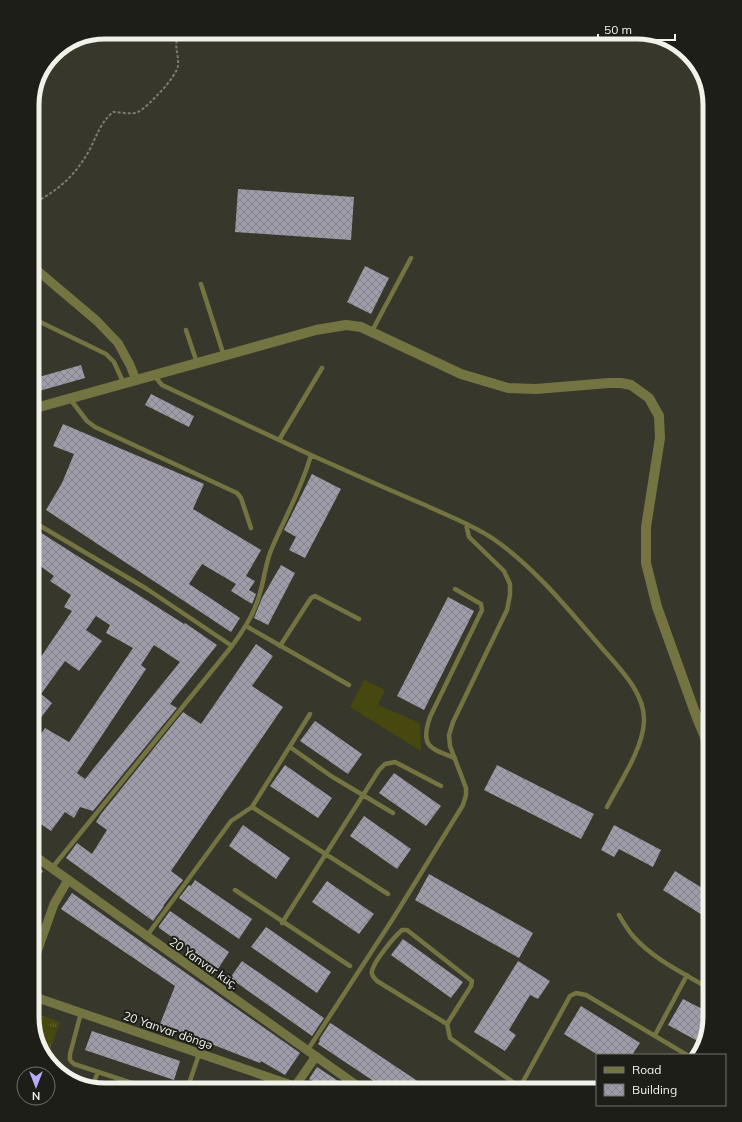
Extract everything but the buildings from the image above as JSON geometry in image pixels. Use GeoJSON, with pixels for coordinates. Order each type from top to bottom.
{"type":"FeatureCollection","features":[{"type":"Feature","properties":{"kind":"street"},"geometry":{"type":"LineString","coordinates":[[39,272],[97,321],[118,343],[136,380]]}},
{"type":"Feature","properties":{"kind":"street"},"geometry":{"type":"LineString","coordinates":[[39,407],[335,326],[346,325],[372,331],[461,374],[508,388],[536,389],[609,383],[632,385],[649,398],[659,416],[660,438],[646,527],[646,563],[657,608],[703,732]]}},
{"type":"Feature","properties":{"kind":"street","name":"20 Yanvar küç."},"geometry":{"type":"LineString","coordinates":[[39,859],[146,937],[353,1083]]}},
{"type":"Feature","properties":{"kind":"street"},"geometry":{"type":"LineString","coordinates":[[39,946],[54,904],[68,880]]}},
{"type":"Feature","properties":{"kind":"street","name":"20 Yanvar döngə"},"geometry":{"type":"LineString","coordinates":[[39,998],[199,1054],[290,1083]]}},
{"type":"Feature","properties":{"kind":"street"},"geometry":{"type":"LineString","coordinates":[[297,1083],[316,1056]]}},
{"type":"Feature","properties":{"kind":"lane"},"geometry":{"type":"LineString","coordinates":[[372,331],[411,258]]}},
{"type":"Feature","properties":{"kind":"lane"},"geometry":{"type":"LineString","coordinates":[[201,284],[224,356]]}},
{"type":"Feature","properties":{"kind":"lane"},"geometry":{"type":"LineString","coordinates":[[39,321],[106,354],[114,362],[124,384]]}},
{"type":"Feature","properties":{"kind":"lane"},"geometry":{"type":"LineString","coordinates":[[186,330],[198,363]]}},
{"type":"Feature","properties":{"kind":"lane"},"geometry":{"type":"LineString","coordinates":[[279,440],[322,368]]}},
{"type":"Feature","properties":{"kind":"lane"},"geometry":{"type":"LineString","coordinates":[[157,379],[162,385],[279,440],[466,524],[494,539],[542,580],[632,684],[640,701],[644,720],[638,747],[607,807]]}},
{"type":"Feature","properties":{"kind":"lane"},"geometry":{"type":"LineString","coordinates":[[70,399],[87,421],[95,427],[237,493],[241,498],[251,528]]}},
{"type":"Feature","properties":{"kind":"lane"},"geometry":{"type":"LineString","coordinates":[[52,868],[232,646],[246,626],[253,614],[261,590],[271,548],[301,485],[311,455]]}},
{"type":"Feature","properties":{"kind":"lane"},"geometry":{"type":"LineString","coordinates":[[307,1051],[394,917],[463,805],[466,795],[466,788],[450,746],[449,735],[453,722],[507,610],[510,595],[510,584],[504,572],[469,537],[466,524]]}},
{"type":"Feature","properties":{"kind":"lane"},"geometry":{"type":"LineString","coordinates":[[39,525],[147,589],[232,646]]}},
{"type":"Feature","properties":{"kind":"lane"},"geometry":{"type":"LineString","coordinates":[[455,589],[480,604],[482,610],[430,716],[426,728],[426,737],[427,744],[433,750],[455,758]]}},
{"type":"Feature","properties":{"kind":"lane"},"geometry":{"type":"LineString","coordinates":[[280,646],[311,598],[315,596],[359,619]]}},
{"type":"Feature","properties":{"kind":"lane"},"geometry":{"type":"LineString","coordinates":[[246,626],[349,686]]}},
{"type":"Feature","properties":{"kind":"lane"},"geometry":{"type":"LineString","coordinates":[[146,937],[231,821],[252,807],[310,714]]}},
{"type":"Feature","properties":{"kind":"lane"},"geometry":{"type":"LineString","coordinates":[[290,747],[393,814]]}},
{"type":"Feature","properties":{"kind":"lane"},"geometry":{"type":"LineString","coordinates":[[282,923],[327,855],[379,770],[385,764],[395,762],[441,786]]}},
{"type":"Feature","properties":{"kind":"lane"},"geometry":{"type":"LineString","coordinates":[[252,807],[388,894]]}},
{"type":"Feature","properties":{"kind":"lane"},"geometry":{"type":"LineString","coordinates":[[235,890],[282,923],[350,966]]}},
{"type":"Feature","properties":{"kind":"lane"},"geometry":{"type":"LineString","coordinates":[[619,915],[632,935],[649,951],[703,985]]}},
{"type":"Feature","properties":{"kind":"lane"},"geometry":{"type":"LineString","coordinates":[[447,1024],[377,982],[372,976],[372,970],[392,940],[402,930],[407,930],[472,981],[471,986],[447,1024],[450,1038],[511,1083]]}},
{"type":"Feature","properties":{"kind":"lane"},"geometry":{"type":"LineString","coordinates":[[655,1035],[687,975]]}},
{"type":"Feature","properties":{"kind":"lane"},"geometry":{"type":"LineString","coordinates":[[522,1083],[570,996],[576,993],[586,995],[685,1054]]}},
{"type":"Feature","properties":{"kind":"lane"},"geometry":{"type":"LineString","coordinates":[[81,1013],[70,1060],[74,1064],[128,1083]]}},
{"type":"Feature","properties":{"kind":"lane"},"geometry":{"type":"LineString","coordinates":[[189,1083],[199,1054]]}},
{"type":"Feature","properties":{"kind":"lane"},"geometry":{"type":"LineString","coordinates":[[94,1082],[98,1072]]}},
{"type":"Feature","properties":{"kind":"path"},"geometry":{"type":"LineString","coordinates":[[39,200],[61,188],[89,151],[104,119],[113,112],[132,114],[139,111],[169,82],[175,74],[178,65],[177,39]]}},
{"type":"Feature","properties":{"kind":"green space"},"geometry":{"type":"Polygon","coordinates":[[[364,680],[385,690],[378,705],[420,723],[421,751],[350,707],[364,680]]]}},
{"type":"Feature","properties":{"kind":"green space"},"geometry":{"type":"Polygon","coordinates":[[[39,1014],[60,1022],[50,1050],[48,1049],[41,1034],[39,1014]]]}}]}
